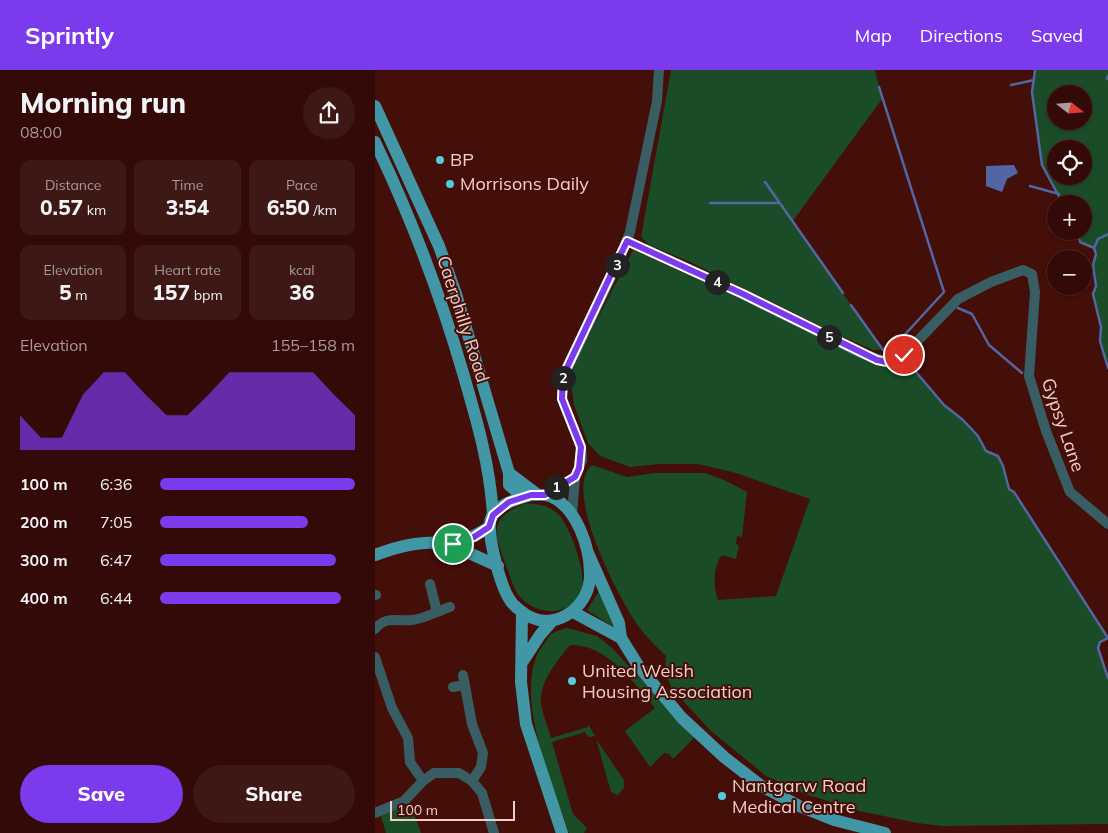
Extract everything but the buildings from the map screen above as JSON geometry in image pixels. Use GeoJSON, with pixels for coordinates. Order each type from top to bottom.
{"type":"FeatureCollection","features":[{"type":"Feature","properties":{"kind":"main road","name":"Caerphilly Road"},"geometry":{"type":"LineString","coordinates":[[375,106],[439,246],[509,473],[509,486],[523,497]]}},
{"type":"Feature","properties":{"kind":"main road","name":"Caerphilly Road"},"geometry":{"type":"LineString","coordinates":[[375,142],[410,220],[448,322],[482,439],[491,484],[493,515]]}},
{"type":"Feature","properties":{"kind":"main road"},"geometry":{"type":"LineString","coordinates":[[509,473],[541,495],[558,500],[572,516],[619,623],[621,638],[639,667],[682,718],[724,757],[760,785],[799,806],[833,820],[885,833]]}},
{"type":"Feature","properties":{"kind":"main road"},"geometry":{"type":"LineString","coordinates":[[541,495],[523,497],[509,502],[493,515],[489,527],[498,566],[509,600],[522,612],[539,619],[553,620],[569,616],[579,607],[587,592],[590,576],[588,553]]}},
{"type":"Feature","properties":{"kind":"main road"},"geometry":{"type":"LineString","coordinates":[[375,555],[410,544],[453,544],[474,537],[489,527]]}},
{"type":"Feature","properties":{"kind":"main road"},"geometry":{"type":"LineString","coordinates":[[453,544],[498,566]]}},
{"type":"Feature","properties":{"kind":"main road"},"geometry":{"type":"LineString","coordinates":[[522,612],[523,661],[521,682],[526,724],[562,833]]}},
{"type":"Feature","properties":{"kind":"main road"},"geometry":{"type":"LineString","coordinates":[[573,612],[621,638]]}},
{"type":"Feature","properties":{"kind":"main road"},"geometry":{"type":"LineString","coordinates":[[523,661],[540,635],[553,620]]}},
{"type":"Feature","properties":{"kind":"street"},"geometry":{"type":"LineString","coordinates":[[572,516],[575,477],[581,460],[581,447],[562,399],[563,376],[627,241],[657,101],[659,70]]}},
{"type":"Feature","properties":{"kind":"street","name":"Gypsy Lane"},"geometry":{"type":"LineString","coordinates":[[627,241],[743,294],[860,352],[887,362],[904,355],[959,299],[1016,272],[1023,270],[1032,274],[1035,292],[1029,350],[1029,376],[1046,431],[1070,492],[1108,524]]}},
{"type":"Feature","properties":{"kind":"street"},"geometry":{"type":"LineString","coordinates":[[541,495],[575,477]]}},
{"type":"Feature","properties":{"kind":"street"},"geometry":{"type":"LineString","coordinates":[[430,584],[437,612]]}},
{"type":"Feature","properties":{"kind":"street"},"geometry":{"type":"LineString","coordinates":[[376,626],[394,618],[412,620],[450,607]]}},
{"type":"Feature","properties":{"kind":"street"},"geometry":{"type":"LineString","coordinates":[[375,657],[393,708],[408,738],[410,762],[423,781]]}},
{"type":"Feature","properties":{"kind":"street"},"geometry":{"type":"LineString","coordinates":[[453,686],[464,680],[472,724],[483,753],[481,767],[472,781]]}},
{"type":"Feature","properties":{"kind":"street"},"geometry":{"type":"LineString","coordinates":[[375,813],[404,801],[423,781],[434,774],[445,772],[459,773],[472,781],[482,793],[494,833]]}},
{"type":"Feature","properties":{"kind":"green space"},"geometry":{"type":"Polygon","coordinates":[[[671,70],[875,70],[882,99],[792,222],[883,350],[873,350],[839,335],[690,262],[649,245],[641,237],[671,70]]]}},
{"type":"Feature","properties":{"kind":"green space"},"geometry":{"type":"Polygon","coordinates":[[[1035,70],[1108,70],[1108,368],[1100,341],[1101,327],[1093,294],[1096,286],[1093,265],[1096,254],[1094,248],[1079,240],[1092,240],[1092,195],[1058,195],[1053,185],[1092,185],[1092,140],[1047,140],[1047,174],[1042,165],[1032,92],[1035,70]]]}},
{"type":"Feature","properties":{"kind":"green space"},"geometry":{"type":"Polygon","coordinates":[[[633,250],[740,298],[816,336],[885,365],[902,363],[907,369],[916,372],[944,405],[963,420],[978,436],[986,451],[998,456],[1003,466],[1009,489],[1014,492],[1108,638],[1100,642],[1098,648],[1108,678],[1108,824],[943,826],[917,823],[860,811],[805,794],[766,776],[711,731],[672,689],[665,672],[666,656],[633,618],[609,574],[598,548],[589,522],[584,498],[584,478],[592,465],[627,477],[654,473],[705,473],[747,492],[742,537],[737,536],[736,544],[739,545],[736,559],[722,555],[715,571],[715,589],[718,600],[776,596],[810,499],[736,473],[698,464],[659,464],[630,467],[600,456],[588,443],[574,405],[570,377],[579,355],[633,250]]]}},
{"type":"Feature","properties":{"kind":"green space"},"geometry":{"type":"Polygon","coordinates":[[[524,504],[543,505],[559,515],[568,529],[579,560],[583,580],[582,587],[573,603],[557,611],[539,609],[530,605],[517,593],[497,539],[497,530],[503,516],[524,504]]]}},
{"type":"Feature","properties":{"kind":"green space"},"geometry":{"type":"Polygon","coordinates":[[[599,591],[614,626],[613,627],[587,610],[599,591]]]}},
{"type":"Feature","properties":{"kind":"green space"},"geometry":{"type":"Polygon","coordinates":[[[567,628],[597,636],[611,647],[695,737],[673,759],[669,754],[664,753],[650,767],[625,731],[655,708],[618,666],[607,657],[596,650],[570,645],[546,680],[541,696],[541,704],[551,738],[588,727],[588,724],[595,736],[588,737],[585,732],[552,742],[573,814],[587,828],[584,833],[569,833],[545,765],[533,712],[531,686],[534,664],[543,645],[550,636],[567,628]]]}},
{"type":"Feature","properties":{"kind":"green space"},"geometry":{"type":"Polygon","coordinates":[[[596,739],[624,780],[624,788],[618,795],[611,792],[596,739]]]}},
{"type":"Feature","properties":{"kind":"green space"},"geometry":{"type":"Polygon","coordinates":[[[408,797],[421,833],[386,833],[380,812],[408,797]]]}},
{"type":"Feature","properties":{"kind":"water"},"geometry":{"type":"Polygon","coordinates":[[[1014,165],[1018,173],[1007,179],[1002,192],[986,186],[986,166],[1014,165]]]}},
{"type":"Feature","properties":{"kind":"waterway"},"geometry":{"type":"LineString","coordinates":[[1035,70],[1032,92],[1042,165],[1058,195]]}},
{"type":"Feature","properties":{"kind":"waterway"},"geometry":{"type":"LineString","coordinates":[[1011,85],[1034,80]]}},
{"type":"Feature","properties":{"kind":"waterway"},"geometry":{"type":"LineString","coordinates":[[851,305],[883,350],[898,342],[944,292],[879,87]]}},
{"type":"Feature","properties":{"kind":"waterway"},"geometry":{"type":"LineString","coordinates":[[765,182],[843,293]]}},
{"type":"Feature","properties":{"kind":"waterway"},"geometry":{"type":"LineString","coordinates":[[1030,186],[1059,194]]}},
{"type":"Feature","properties":{"kind":"waterway"},"geometry":{"type":"LineString","coordinates":[[710,203],[778,203]]}},
{"type":"Feature","properties":{"kind":"waterway"},"geometry":{"type":"LineString","coordinates":[[1094,248],[1098,239],[1108,234]]}},
{"type":"Feature","properties":{"kind":"waterway"},"geometry":{"type":"LineString","coordinates":[[1079,240],[1094,248],[1096,254],[1093,265],[1096,286],[1093,294],[1101,327],[1100,341],[1108,368]]}},
{"type":"Feature","properties":{"kind":"waterway"},"geometry":{"type":"LineString","coordinates":[[958,308],[972,314],[989,345],[1022,373]]}},
{"type":"Feature","properties":{"kind":"waterway"},"geometry":{"type":"LineString","coordinates":[[907,369],[916,372],[944,405],[963,420],[978,436],[986,451],[998,456],[1003,466],[1009,489],[1014,492],[1108,638],[1100,642],[1098,648],[1108,678]]}},
{"type":"Feature","properties":{"kind":"place","name":"BP"},"geometry":{"type":"Point","coordinates":[440,160]}},
{"type":"Feature","properties":{"kind":"place","name":"Morrisons Daily"},"geometry":{"type":"Point","coordinates":[450,184]}},
{"type":"Feature","properties":{"kind":"place","name":"United Welsh Housing Association"},"geometry":{"type":"Point","coordinates":[572,681]}},
{"type":"Feature","properties":{"kind":"place","name":"Nantgarw Road Medical Centre"},"geometry":{"type":"Point","coordinates":[722,796]}},
{"type":"Feature","properties":{"kind":"route"},"geometry":{"type":"LineString","coordinates":[[453,544],[461,539],[474,537],[489,527],[493,515],[509,502],[531,495],[545,495],[575,477],[581,460],[581,447],[577,431],[562,399],[563,376],[627,241],[743,294],[877,360],[887,362],[904,355]]}}]}
